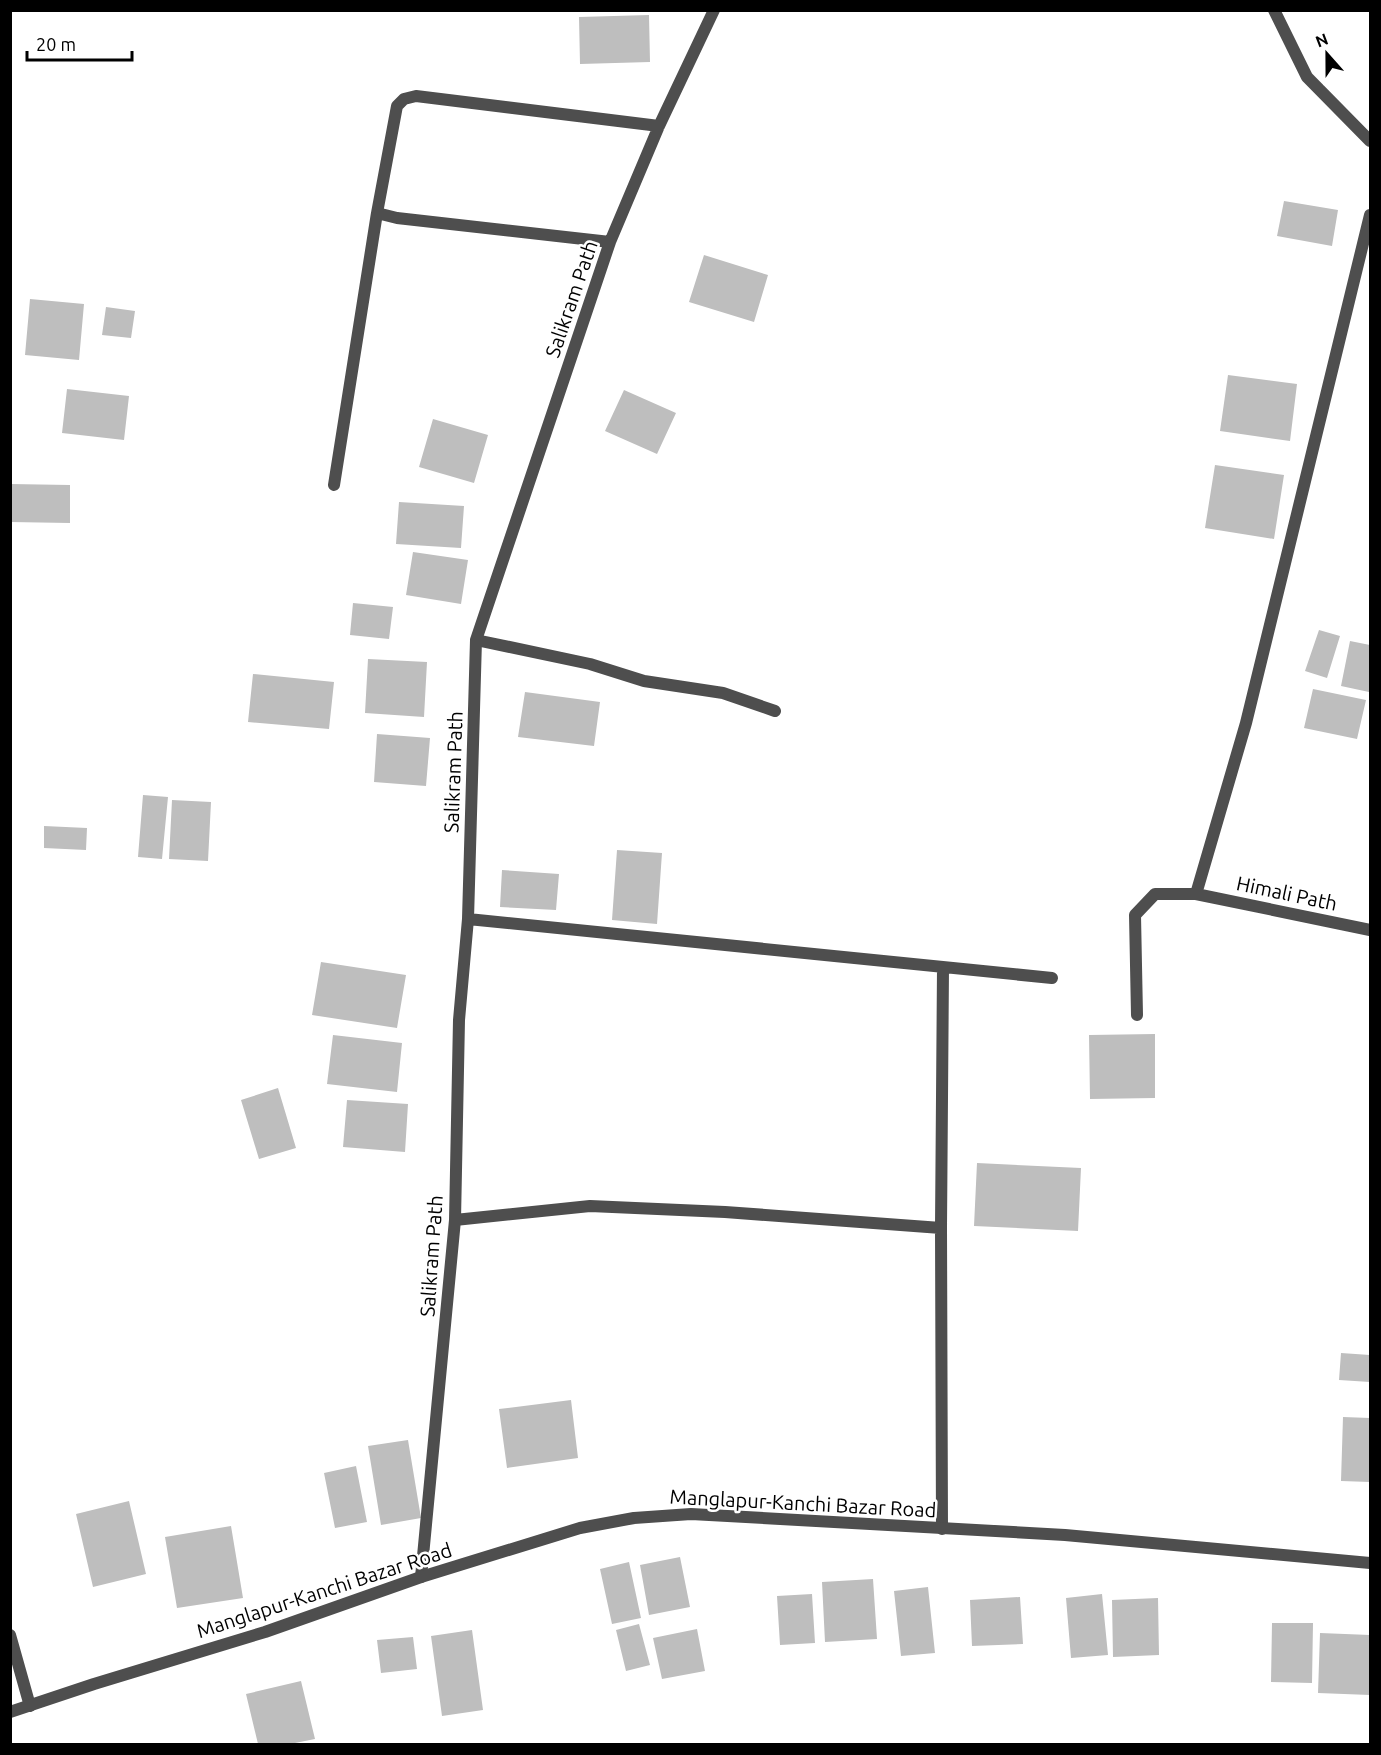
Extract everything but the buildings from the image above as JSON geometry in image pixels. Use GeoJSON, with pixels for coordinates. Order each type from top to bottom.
{"type":"FeatureCollection","features":[{"type":"Feature","properties":{"kind":"street","name":"Salikram Path"},"geometry":{"type":"LineString","coordinates":[[421,1576],[455,1220],[459,1020],[468,919],[476,640],[610,242],[659,126],[714,10]]}},
{"type":"Feature","properties":{"kind":"street"},"geometry":{"type":"LineString","coordinates":[[1274,10],[1307,77],[1371,141]]}},
{"type":"Feature","properties":{"kind":"street"},"geometry":{"type":"LineString","coordinates":[[334,485],[377,213],[397,106],[404,99],[416,96],[659,126]]}},
{"type":"Feature","properties":{"kind":"street"},"geometry":{"type":"LineString","coordinates":[[377,213],[397,218],[610,242]]}},
{"type":"Feature","properties":{"kind":"street"},"geometry":{"type":"LineString","coordinates":[[1196,894],[1246,723],[1371,215]]}},
{"type":"Feature","properties":{"kind":"street"},"geometry":{"type":"LineString","coordinates":[[476,640],[590,664],[644,681],[723,693],[775,711]]}},
{"type":"Feature","properties":{"kind":"street","name":"Himali Path"},"geometry":{"type":"LineString","coordinates":[[1137,1015],[1135,915],[1155,894],[1196,894],[1371,930]]}},
{"type":"Feature","properties":{"kind":"street"},"geometry":{"type":"LineString","coordinates":[[468,919],[1052,978]]}},
{"type":"Feature","properties":{"kind":"street"},"geometry":{"type":"LineString","coordinates":[[942,1529],[943,968]]}},
{"type":"Feature","properties":{"kind":"street"},"geometry":{"type":"LineString","coordinates":[[455,1220],[590,1206],[725,1212],[941,1228]]}},
{"type":"Feature","properties":{"kind":"street","name":"Manglapur-Kanchi Bazar Road"},"geometry":{"type":"LineString","coordinates":[[10,1712],[265,1632],[421,1576],[580,1528],[661,1515],[691,1514],[1065,1535],[1371,1563]]}},
{"type":"Feature","properties":{"kind":"street"},"geometry":{"type":"LineString","coordinates":[[10,1635],[30,1706]]}}]}
